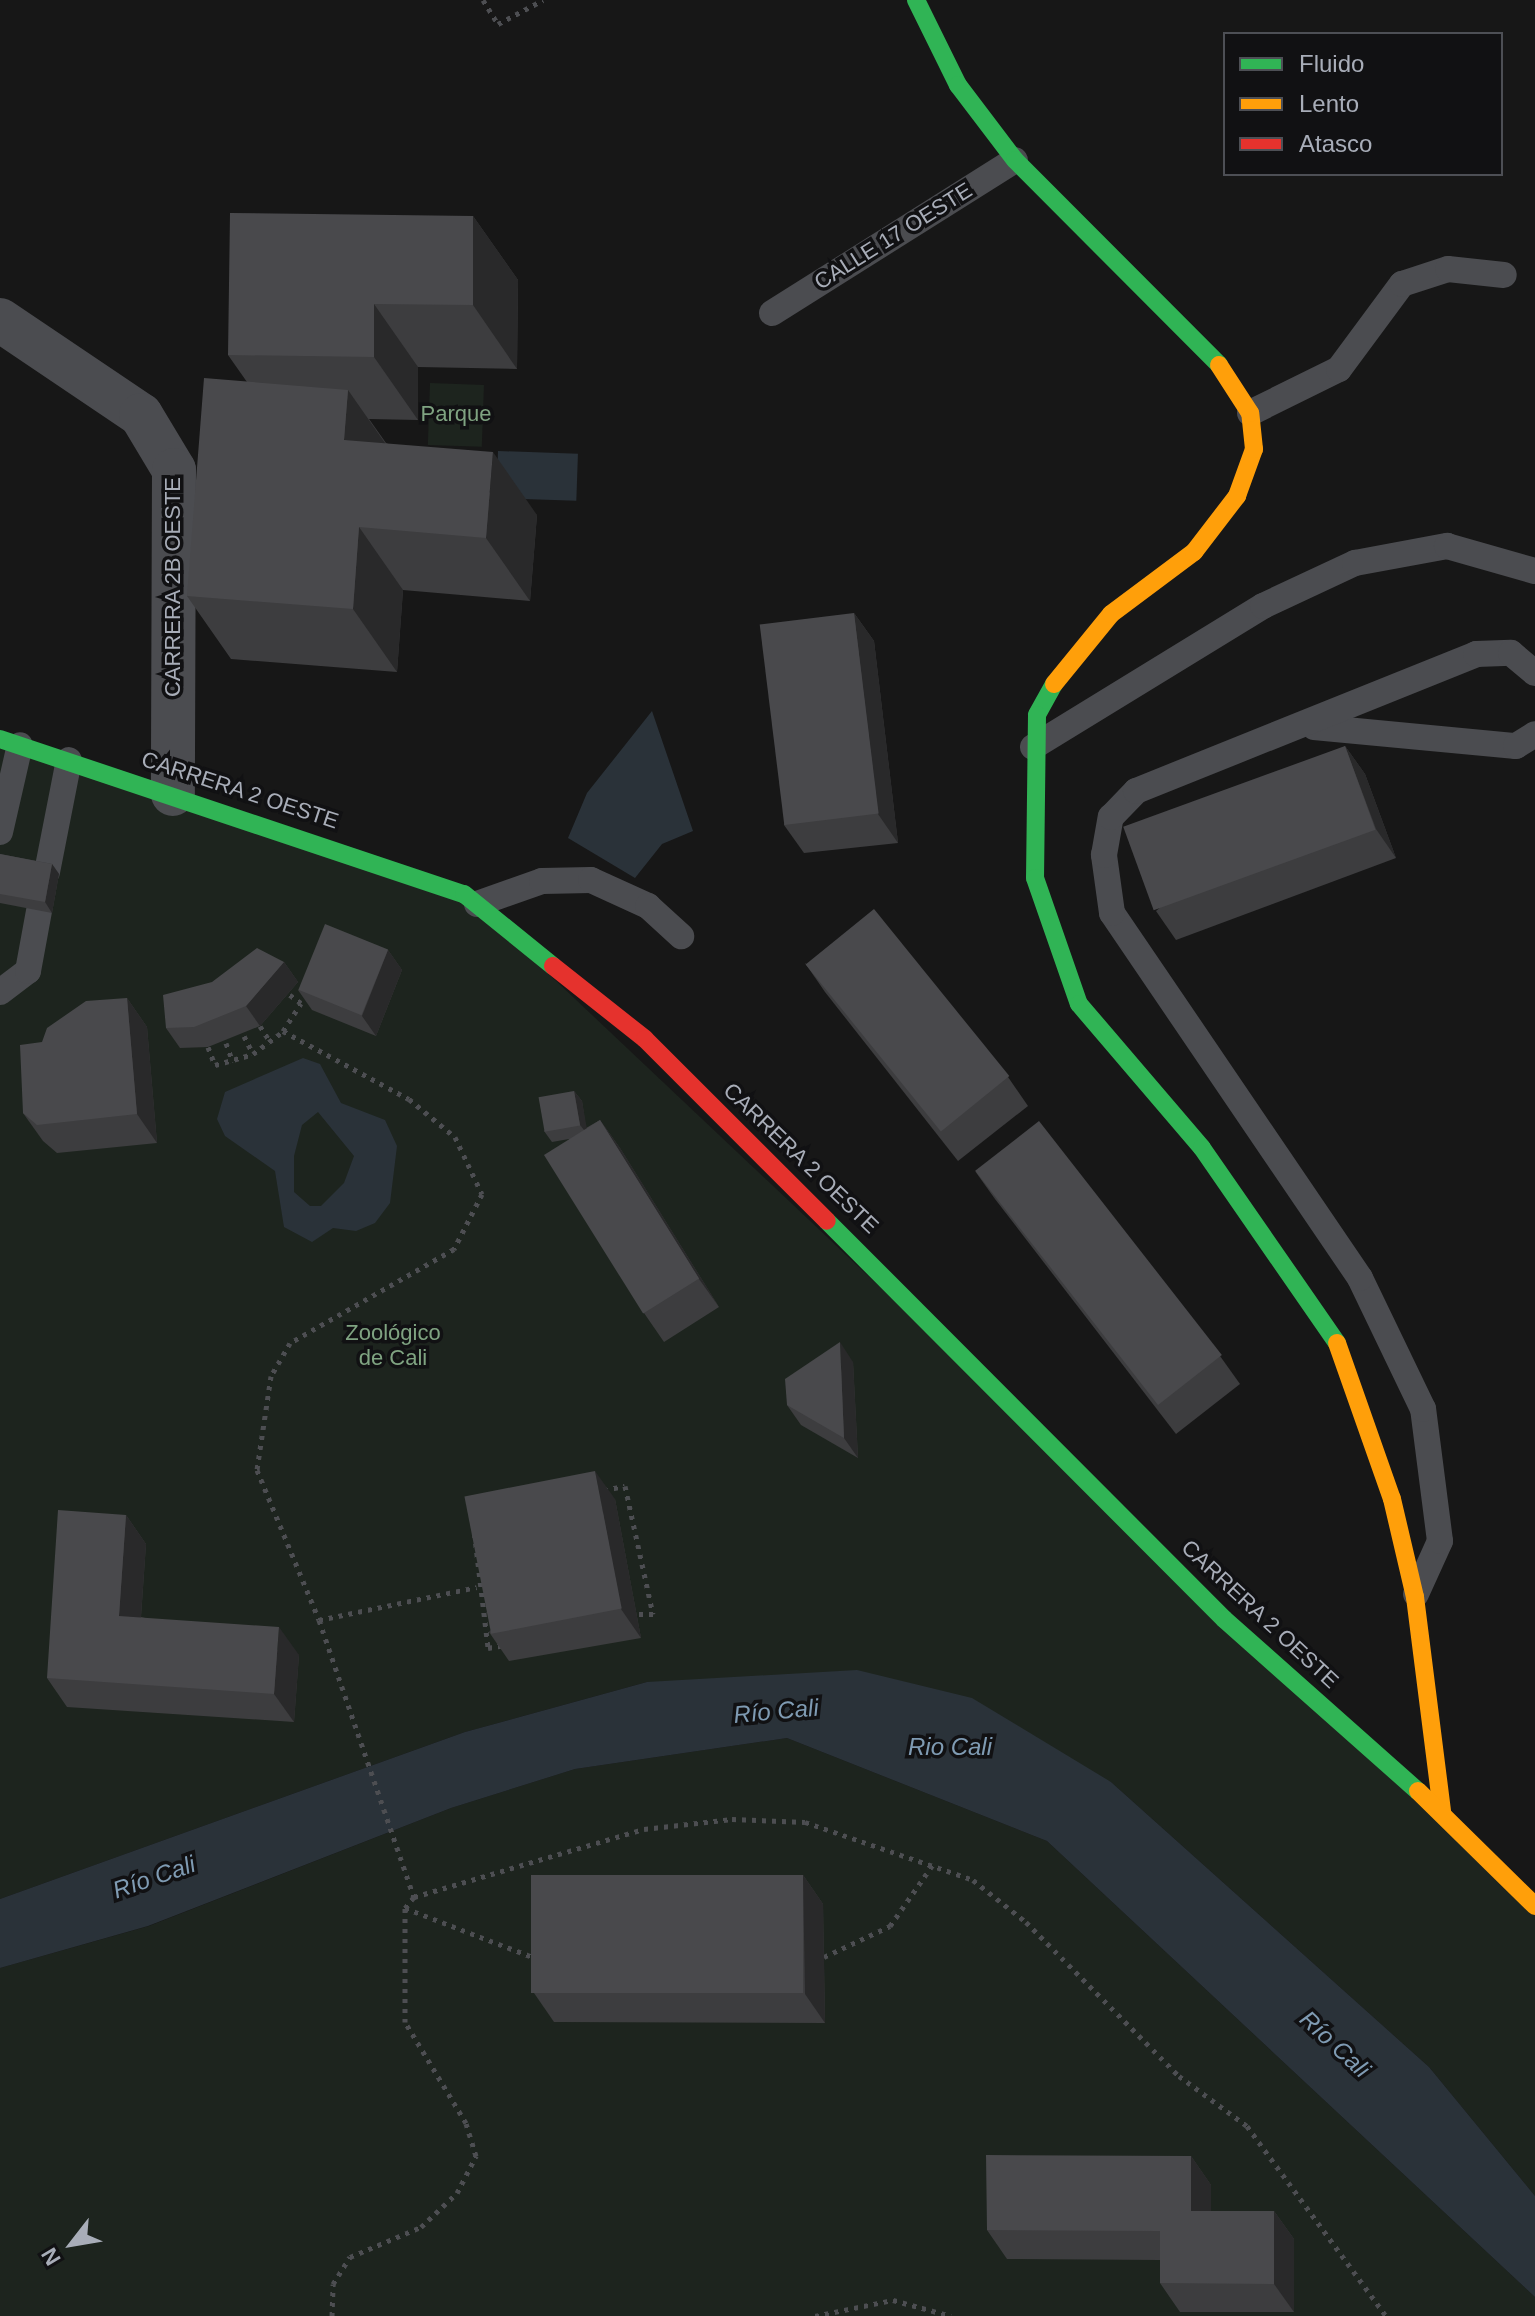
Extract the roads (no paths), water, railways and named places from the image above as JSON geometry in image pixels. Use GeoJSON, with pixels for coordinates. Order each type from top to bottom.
{"type":"FeatureCollection","features":[{"type":"Feature","properties":{"kind":"street"},"geometry":{"type":"LineString","coordinates":[[916,0],[958,85],[1015,160],[1221,367],[1250,413],[1254,449],[1237,496],[1194,552],[1111,614],[1063,668],[1037,715],[1033,747],[1035,878],[1079,1004],[1202,1148],[1336,1339],[1392,1499],[1415,1597],[1442,1812]]}},
{"type":"Feature","properties":{"kind":"street","name":"CARRERA 2B OESTE"},"geometry":{"type":"LineString","coordinates":[[0,320],[141,415],[174,470],[173,794]]}},
{"type":"Feature","properties":{"kind":"street","name":"CARRERA 2 OESTE"},"geometry":{"type":"LineString","coordinates":[[10,742],[323,842],[477,904],[645,1039],[1224,1619],[1442,1812],[1535,1906]]}},
{"type":"Feature","properties":{"kind":"lane","name":"CALLE 17 OESTE"},"geometry":{"type":"LineString","coordinates":[[772,313],[1015,160]]}},
{"type":"Feature","properties":{"kind":"lane"},"geometry":{"type":"LineString","coordinates":[[1250,413],[1339,369],[1402,284],[1448,269],[1504,275]]}},
{"type":"Feature","properties":{"kind":"lane"},"geometry":{"type":"LineString","coordinates":[[1033,747],[1263,606],[1355,563],[1447,546],[1535,571]]}},
{"type":"Feature","properties":{"kind":"lane"},"geometry":{"type":"LineString","coordinates":[[1415,1597],[1440,1541],[1423,1409],[1360,1278],[1112,913],[1104,855],[1111,817],[1136,791],[1310,727],[1476,654],[1511,653],[1535,673]]}},
{"type":"Feature","properties":{"kind":"lane"},"geometry":{"type":"LineString","coordinates":[[1310,727],[1516,746],[1535,734]]}},
{"type":"Feature","properties":{"kind":"lane"},"geometry":{"type":"LineString","coordinates":[[0,832],[10,742]]}},
{"type":"Feature","properties":{"kind":"lane"},"geometry":{"type":"LineString","coordinates":[[47,872],[69,760]]}},
{"type":"Feature","properties":{"kind":"lane"},"geometry":{"type":"LineString","coordinates":[[477,904],[542,881],[591,880],[648,906],[681,936]]}},
{"type":"Feature","properties":{"kind":"lane"},"geometry":{"type":"LineString","coordinates":[[0,992],[28,971],[39,911]]}},
{"type":"Feature","properties":{"kind":"water"},"geometry":{"type":"Polygon","coordinates":[[[498,451],[578,454],[576,501],[496,498],[498,451]]]}},
{"type":"Feature","properties":{"kind":"water"},"geometry":{"type":"Polygon","coordinates":[[[652,711],[693,831],[662,844],[635,878],[568,838],[587,793],[652,711]]]}},
{"type":"Feature","properties":{"kind":"water"},"geometry":{"type":"Polygon","coordinates":[[[303,1058],[320,1064],[341,1103],[385,1120],[397,1146],[390,1203],[375,1223],[356,1231],[333,1228],[312,1242],[284,1227],[275,1171],[225,1136],[217,1119],[225,1092],[303,1058]],[[318,1112],[302,1125],[294,1156],[294,1192],[310,1206],[321,1206],[344,1183],[354,1156],[318,1112]]]}},
{"type":"Feature","properties":{"kind":"water","name":"Rio Cali"},"geometry":{"type":"Polygon","coordinates":[[[857,1670],[972,1698],[1111,1782],[1429,2067],[1535,2196],[1535,2297],[1047,1841],[787,1738],[575,1769],[451,1808],[148,1926],[0,1968],[0,1899],[465,1732],[647,1682],[857,1670]]]}},
{"type":"Feature","properties":{"kind":"park label","name":"Parque"},"geometry":{"type":"Point","coordinates":[456,414]}},
{"type":"Feature","properties":{"kind":"park label","name":"Zoológico de Cali"},"geometry":{"type":"Point","coordinates":[393,1344]}},
{"type":"Feature","properties":{"kind":"water label","name":"Río Cali"},"geometry":{"type":"Point","coordinates":[776,1711]}},
{"type":"Feature","properties":{"kind":"water label","name":"Río Cali"},"geometry":{"type":"Point","coordinates":[154,1877]}},
{"type":"Feature","properties":{"kind":"water label","name":"Río Cali"},"geometry":{"type":"Point","coordinates":[1335,2044]}}]}
